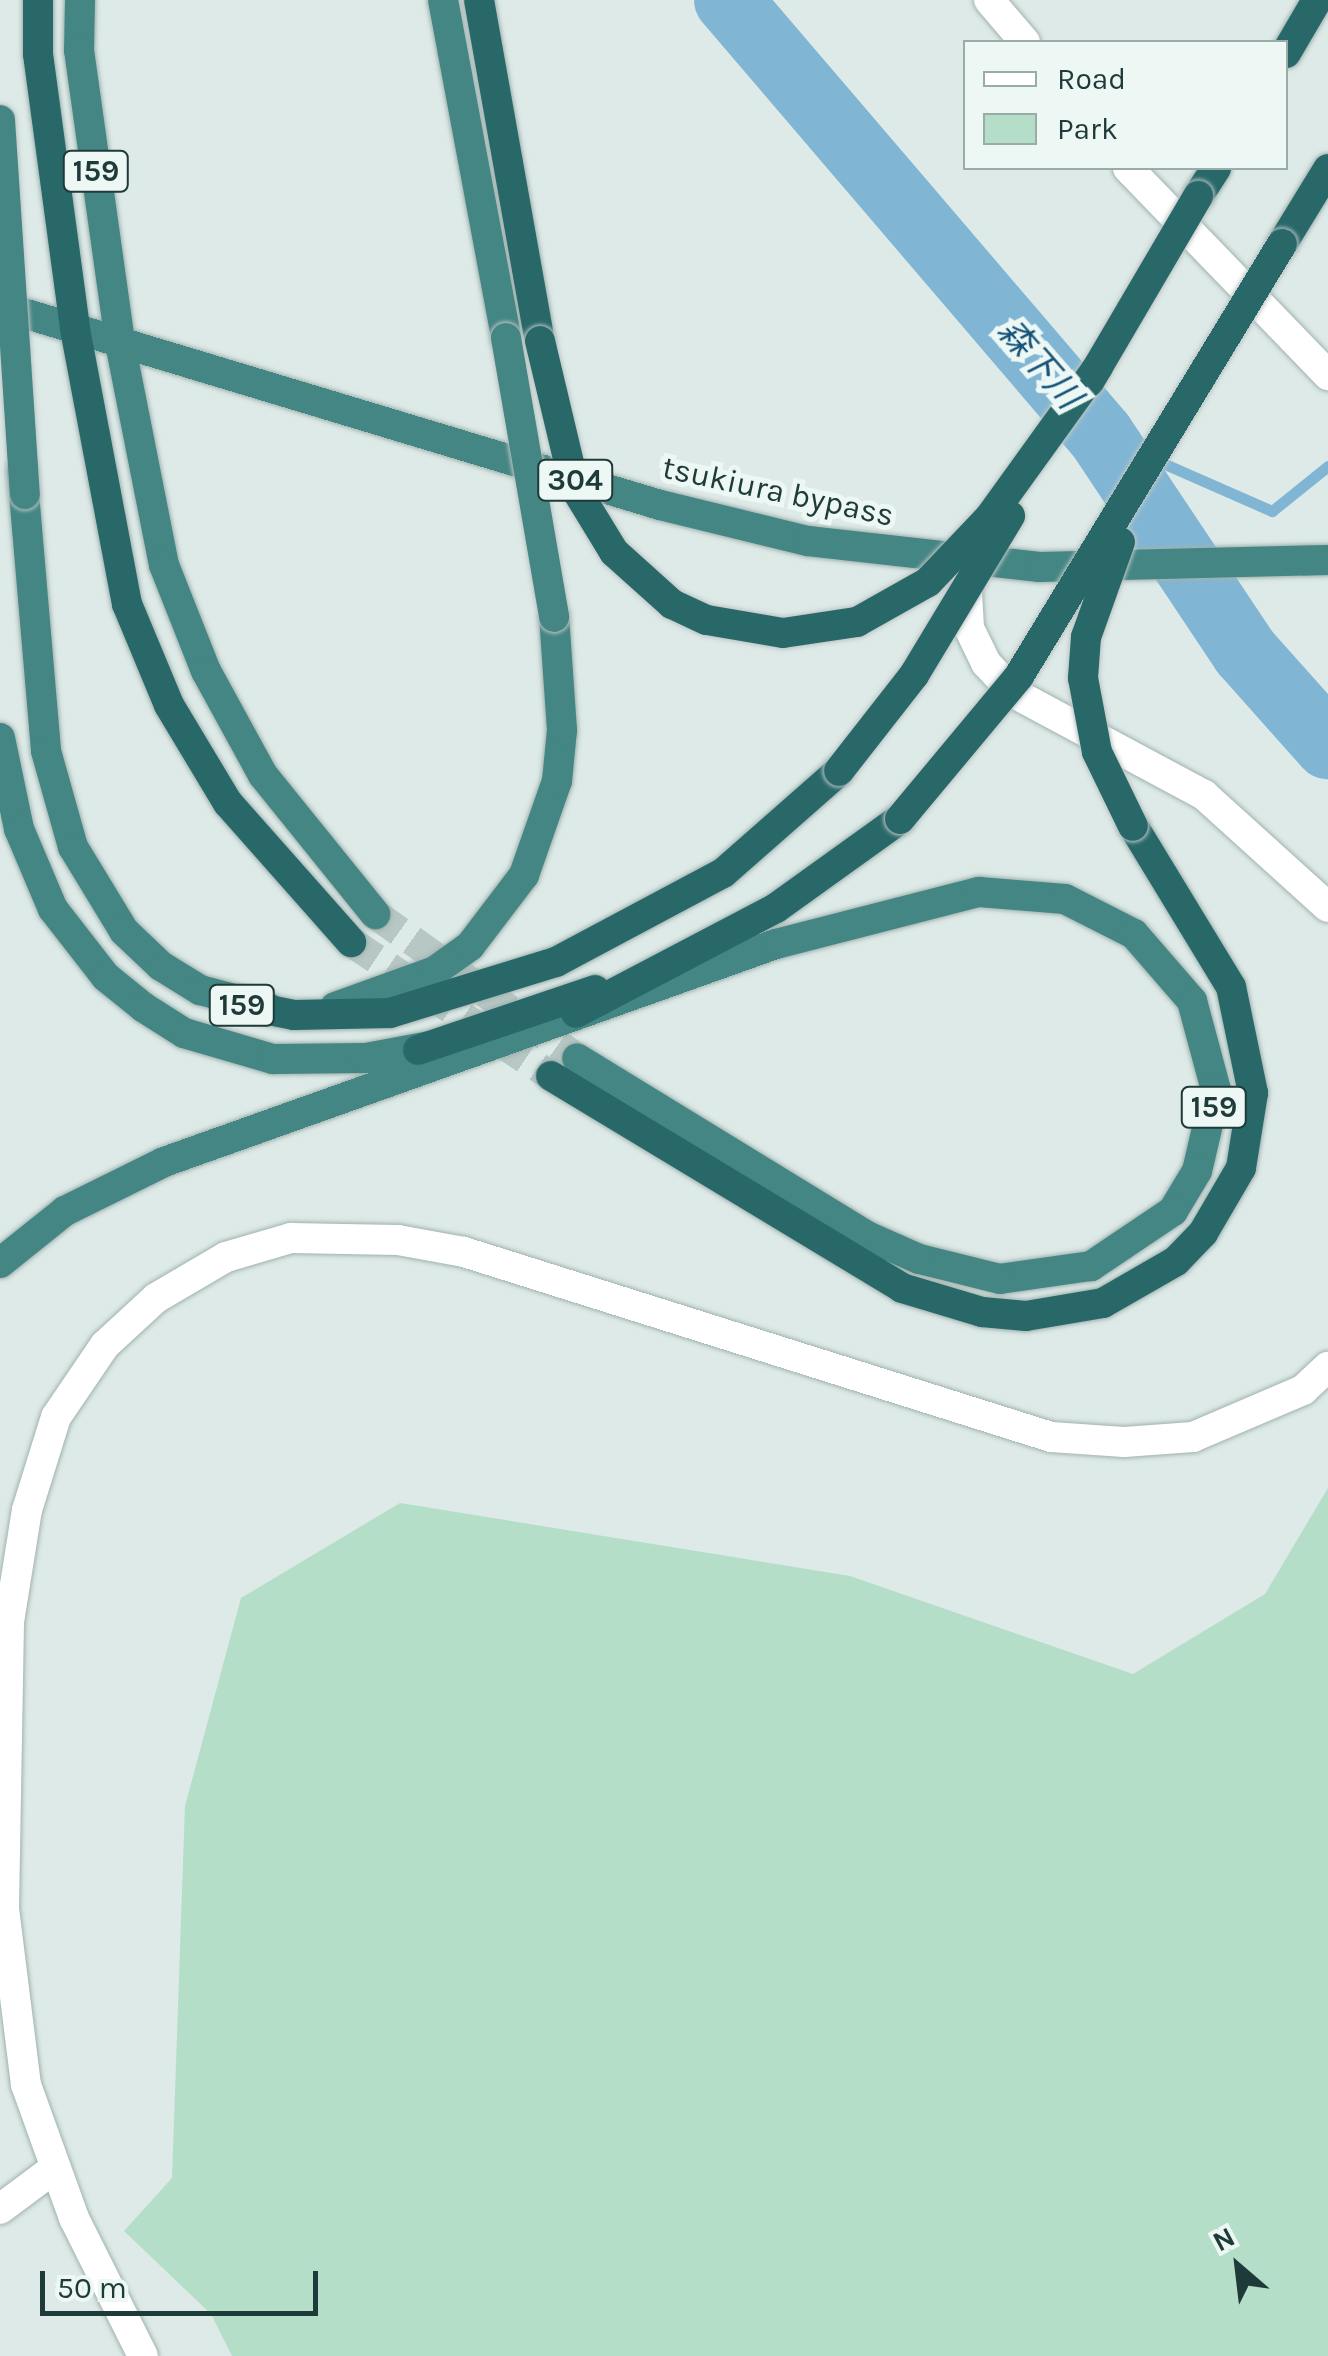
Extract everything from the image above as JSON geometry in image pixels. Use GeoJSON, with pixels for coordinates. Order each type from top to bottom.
{"type":"FeatureCollection","features":[{"type":"Feature","properties":{"kind":"highway"},"geometry":{"type":"LineString","coordinates":[[38,0],[38,54],[75,329],[113,554],[145,655],[228,803],[351,942]]}},
{"type":"Feature","properties":{"kind":"highway","name":"159"},"geometry":{"type":"LineString","coordinates":[[80,0],[79,50],[120,342],[152,518],[180,614],[264,775],[375,914]]}},
{"type":"Feature","properties":{"kind":"highway","name":"159"},"geometry":{"type":"LineString","coordinates":[[0,120],[46,751],[73,847],[124,931],[160,966],[244,1005],[330,1008],[395,991],[470,946],[498,912],[543,832],[557,781],[562,730],[554,617],[443,0]]}},
{"type":"Feature","properties":{"kind":"highway"},"geometry":{"type":"LineString","coordinates":[[479,0],[540,341],[574,488],[614,552],[672,604],[707,620],[782,634],[857,622],[928,582],[990,518],[1098,367]]}},
{"type":"Feature","properties":{"kind":"highway"},"geometry":{"type":"LineString","coordinates":[[1288,50],[1318,0]]}},
{"type":"Feature","properties":{"kind":"highway"},"geometry":{"type":"LineString","coordinates":[[576,1013],[727,936],[818,882],[900,818],[1019,676],[1328,169]]}},
{"type":"Feature","properties":{"kind":"highway"},"geometry":{"type":"LineString","coordinates":[[244,1005],[294,1016],[390,1013],[556,962],[724,873],[839,771],[914,676],[1215,170]]}},
{"type":"Feature","properties":{"kind":"highway","name":"tsukiura bypass"},"geometry":{"type":"LineString","coordinates":[[0,310],[120,342],[660,506],[808,541],[966,563],[1040,567],[1328,560]]}},
{"type":"Feature","properties":{"kind":"highway","name":"159"},"geometry":{"type":"LineString","coordinates":[[0,310],[25,494]]}},
{"type":"Feature","properties":{"kind":"highway"},"geometry":{"type":"LineString","coordinates":[[552,1076],[902,1288],[982,1312],[1026,1316],[1103,1302],[1176,1261],[1204,1233],[1241,1168],[1253,1092],[1230,987],[1134,826],[1086,716],[1086,637],[1112,558],[1182,414]]}},
{"type":"Feature","properties":{"kind":"highway","name":"159"},"geometry":{"type":"LineString","coordinates":[[0,738],[19,829],[53,910],[106,977],[144,1008],[184,1032],[273,1059],[418,1050],[576,1013]]}},
{"type":"Feature","properties":{"kind":"highway","name":"159"},"geometry":{"type":"LineString","coordinates":[[0,1263],[65,1211],[164,1162],[576,1013],[873,915],[979,892],[1022,893],[1104,914],[1166,963],[1192,1001],[1216,1090],[1197,1172],[1174,1210],[1091,1266],[1000,1279],[932,1264],[867,1236],[577,1058]]}},
{"type":"Feature","properties":{"kind":"highway"},"geometry":{"type":"LineString","coordinates":[[418,1050],[727,936]]}},
{"type":"Feature","properties":{"kind":"street"},"geometry":{"type":"LineString","coordinates":[[989,0],[1023,40]]}},
{"type":"Feature","properties":{"kind":"street"},"geometry":{"type":"LineString","coordinates":[[1130,170],[1328,376]]}},
{"type":"Feature","properties":{"kind":"street"},"geometry":{"type":"LineString","coordinates":[[966,563],[970,628],[986,663],[1014,693],[1204,795],[1328,907]]}},
{"type":"Feature","properties":{"kind":"street"},"geometry":{"type":"LineString","coordinates":[[144,2356],[54,2168],[26,2085],[4,1909],[9,1622],[27,1510],[56,1418],[105,1345],[156,1298],[226,1257],[291,1238],[398,1240],[464,1252],[1051,1436],[1124,1442],[1194,1437],[1303,1390],[1328,1366]]}},
{"type":"Feature","properties":{"kind":"street"},"geometry":{"type":"LineString","coordinates":[[0,2209],[54,2168]]}},
{"type":"Feature","properties":{"kind":"green space"},"geometry":{"type":"Polygon","coordinates":[[[1328,1488],[1328,2356],[232,2356],[211,2314],[124,2231],[172,2178],[185,1806],[241,1598],[400,1503],[850,1576],[1133,1674],[1265,1594],[1328,1488]]]}},
{"type":"Feature","properties":{"kind":"waterway","name":"森下川"},"geometry":{"type":"LineString","coordinates":[[728,0],[1101,436],[1245,652],[1328,745]]}},
{"type":"Feature","properties":{"kind":"waterway"},"geometry":{"type":"LineString","coordinates":[[1101,436],[1272,511],[1328,466]]}},
{"type":"Feature","properties":{"kind":"tunnel"},"geometry":{"type":"LineString","coordinates":[[375,914],[577,1058]]}},
{"type":"Feature","properties":{"kind":"tunnel"},"geometry":{"type":"LineString","coordinates":[[351,942],[551,1076]]}}]}
